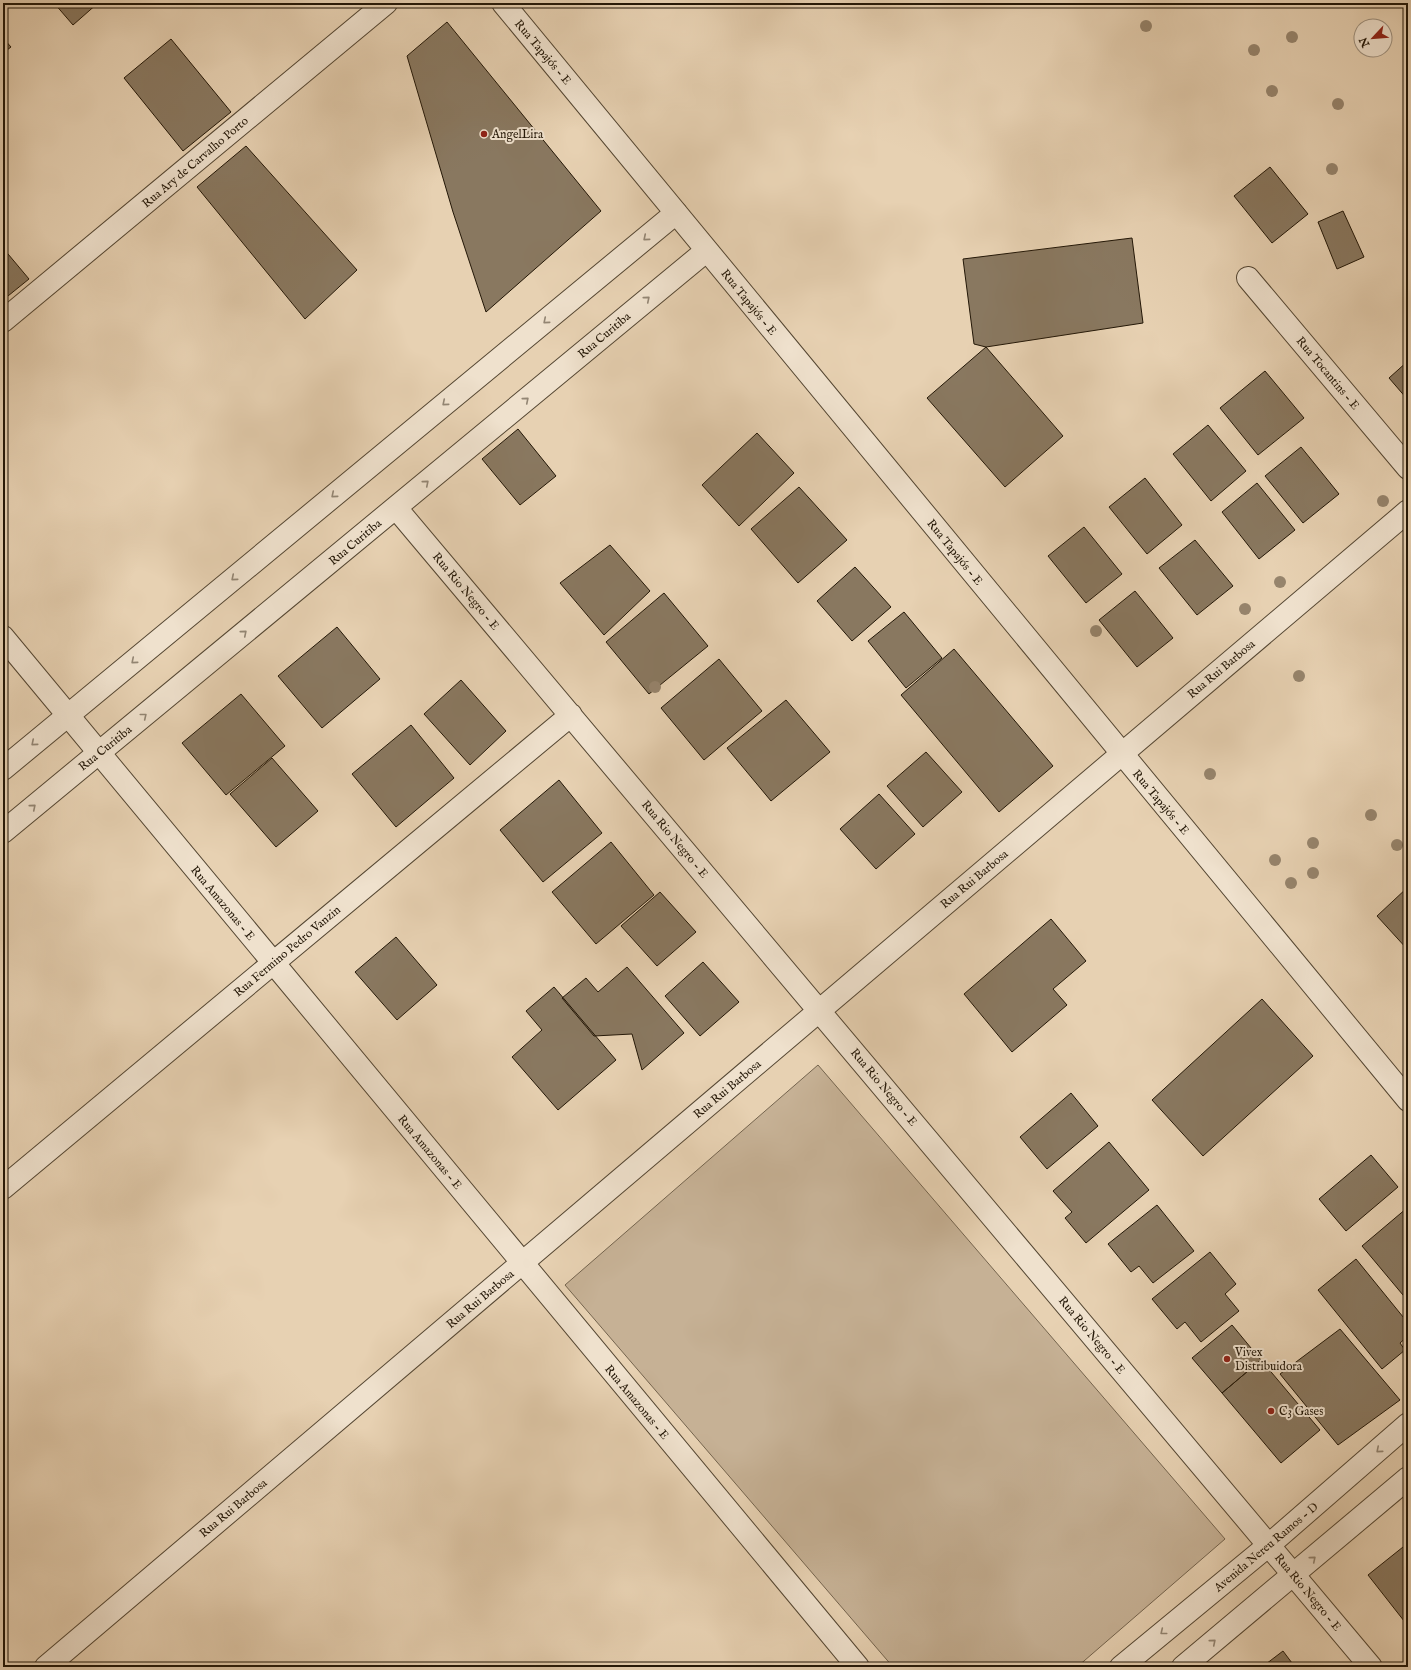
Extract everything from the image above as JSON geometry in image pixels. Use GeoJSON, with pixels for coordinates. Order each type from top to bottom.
{"type":"FeatureCollection","features":[{"type":"Feature","properties":{"kind":"street","name":"Rua Ary de Carvalho Porto"},"geometry":{"type":"LineString","coordinates":[[3,321],[386,3]]}},
{"type":"Feature","properties":{"kind":"street","name":"Rua Tapajós - E"},"geometry":{"type":"LineString","coordinates":[[503,3],[1121,754],[1408,1100]]}},
{"type":"Feature","properties":{"kind":"street"},"geometry":{"type":"LineString","coordinates":[[3,769],[676,213]]}},
{"type":"Feature","properties":{"kind":"street","name":"Rua Curitiba"},"geometry":{"type":"LineString","coordinates":[[3,832],[706,250]]}},
{"type":"Feature","properties":{"kind":"street","name":"Rua Tocantins - E"},"geometry":{"type":"LineString","coordinates":[[1248,278],[1408,468]]}},
{"type":"Feature","properties":{"kind":"street","name":"Rua Rio Negro - E"},"geometry":{"type":"LineString","coordinates":[[396,508],[1371,1667]]}},
{"type":"Feature","properties":{"kind":"street","name":"Rua Rui Barbosa"},"geometry":{"type":"LineString","coordinates":[[46,1667],[1408,511]]}},
{"type":"Feature","properties":{"kind":"street","name":"Rua Amazonas - E"},"geometry":{"type":"LineString","coordinates":[[3,638],[858,1667]]}},
{"type":"Feature","properties":{"kind":"street","name":"Rua Fermino Pedro Vanzin"},"geometry":{"type":"LineString","coordinates":[[3,1188],[571,715]]}},
{"type":"Feature","properties":{"kind":"street","name":"Avenida Nereu Ramos - D"},"geometry":{"type":"LineString","coordinates":[[1121,1667],[1269,1545],[1408,1424]]}},
{"type":"Feature","properties":{"kind":"street"},"geometry":{"type":"LineString","coordinates":[[1183,1667],[1408,1478]]}},
{"type":"Feature","properties":{"kind":"shaded area"},"geometry":{"type":"Polygon","coordinates":[[[818,1065],[1225,1539],[1077,1667],[893,1667],[565,1285],[818,1065]]]}},
{"type":"Feature","properties":{"kind":"building"},"geometry":{"type":"Polygon","coordinates":[[[54,3],[98,3],[73,25],[54,3]]]}},
{"type":"Feature","properties":{"kind":"building","name":"AngelLira"},"geometry":{"type":"Polygon","coordinates":[[[447,22],[601,211],[486,312],[453,212],[407,56],[447,22]]]}},
{"type":"Feature","properties":{"kind":"building"},"geometry":{"type":"Polygon","coordinates":[[[3,38],[11,47],[3,53],[3,38]]]}},
{"type":"Feature","properties":{"kind":"building"},"geometry":{"type":"Polygon","coordinates":[[[171,39],[231,112],[183,151],[124,78],[171,39]]]}},
{"type":"Feature","properties":{"kind":"building"},"geometry":{"type":"Polygon","coordinates":[[[246,146],[357,270],[305,319],[197,187],[246,146]]]}},
{"type":"Feature","properties":{"kind":"building"},"geometry":{"type":"Polygon","coordinates":[[[1270,167],[1308,214],[1272,243],[1234,196],[1270,167]]]}},
{"type":"Feature","properties":{"kind":"building"},"geometry":{"type":"Polygon","coordinates":[[[1343,211],[1364,257],[1337,269],[1318,222],[1343,211]]]}},
{"type":"Feature","properties":{"kind":"building"},"geometry":{"type":"Polygon","coordinates":[[[1132,238],[1143,323],[986,347],[974,344],[963,259],[1132,238]]]}},
{"type":"Feature","properties":{"kind":"building"},"geometry":{"type":"Polygon","coordinates":[[[3,248],[29,279],[3,300],[3,248]]]}},
{"type":"Feature","properties":{"kind":"building"},"geometry":{"type":"Polygon","coordinates":[[[986,347],[1063,436],[1005,487],[927,398],[986,347]]]}},
{"type":"Feature","properties":{"kind":"building"},"geometry":{"type":"Polygon","coordinates":[[[1408,361],[1408,400],[1389,378],[1408,361]]]}},
{"type":"Feature","properties":{"kind":"building"},"geometry":{"type":"Polygon","coordinates":[[[1265,371],[1304,418],[1258,455],[1220,408],[1265,371]]]}},
{"type":"Feature","properties":{"kind":"building"},"geometry":{"type":"Polygon","coordinates":[[[1208,425],[1246,471],[1211,501],[1173,454],[1208,425]]]}},
{"type":"Feature","properties":{"kind":"building"},"geometry":{"type":"Polygon","coordinates":[[[518,429],[556,476],[520,505],[482,459],[518,429]]]}},
{"type":"Feature","properties":{"kind":"building"},"geometry":{"type":"Polygon","coordinates":[[[757,433],[794,473],[739,526],[702,485],[757,433]]]}},
{"type":"Feature","properties":{"kind":"building"},"geometry":{"type":"Polygon","coordinates":[[[1301,447],[1339,494],[1303,523],[1265,476],[1301,447]]]}},
{"type":"Feature","properties":{"kind":"building"},"geometry":{"type":"Polygon","coordinates":[[[1145,478],[1182,525],[1147,554],[1109,507],[1145,478]]]}},
{"type":"Feature","properties":{"kind":"building"},"geometry":{"type":"Polygon","coordinates":[[[1257,483],[1295,530],[1259,559],[1222,512],[1257,483]]]}},
{"type":"Feature","properties":{"kind":"building"},"geometry":{"type":"Polygon","coordinates":[[[799,487],[847,540],[798,583],[751,529],[799,487]]]}},
{"type":"Feature","properties":{"kind":"building"},"geometry":{"type":"Polygon","coordinates":[[[1084,527],[1122,574],[1086,603],[1048,556],[1084,527]]]}},
{"type":"Feature","properties":{"kind":"building"},"geometry":{"type":"Polygon","coordinates":[[[1195,540],[1233,586],[1197,615],[1159,568],[1195,540]]]}},
{"type":"Feature","properties":{"kind":"building"},"geometry":{"type":"Polygon","coordinates":[[[610,545],[650,591],[604,635],[560,583],[610,545]]]}},
{"type":"Feature","properties":{"kind":"building"},"geometry":{"type":"Polygon","coordinates":[[[855,567],[891,607],[852,641],[817,601],[855,567]]]}},
{"type":"Feature","properties":{"kind":"building"},"geometry":{"type":"Polygon","coordinates":[[[1135,591],[1173,638],[1137,667],[1099,620],[1135,591]]]}},
{"type":"Feature","properties":{"kind":"building"},"geometry":{"type":"Polygon","coordinates":[[[664,593],[708,646],[649,694],[606,642],[664,593]]]}},
{"type":"Feature","properties":{"kind":"building"},"geometry":{"type":"Polygon","coordinates":[[[904,612],[942,658],[906,688],[868,641],[904,612]]]}},
{"type":"Feature","properties":{"kind":"building"},"geometry":{"type":"Polygon","coordinates":[[[337,627],[380,679],[322,728],[278,676],[337,627]]]}},
{"type":"Feature","properties":{"kind":"building"},"geometry":{"type":"Polygon","coordinates":[[[954,649],[1053,766],[999,812],[901,695],[954,649]]]}},
{"type":"Feature","properties":{"kind":"building"},"geometry":{"type":"Polygon","coordinates":[[[719,659],[762,711],[704,760],[661,708],[719,659]]]}},
{"type":"Feature","properties":{"kind":"building"},"geometry":{"type":"Polygon","coordinates":[[[461,680],[506,731],[470,765],[424,714],[461,680]]]}},
{"type":"Feature","properties":{"kind":"building"},"geometry":{"type":"Polygon","coordinates":[[[241,694],[285,746],[226,795],[182,743],[241,694]]]}},
{"type":"Feature","properties":{"kind":"building"},"geometry":{"type":"Polygon","coordinates":[[[786,700],[830,752],[771,801],[727,748],[786,700]]]}},
{"type":"Feature","properties":{"kind":"building"},"geometry":{"type":"Polygon","coordinates":[[[411,725],[454,778],[396,827],[352,774],[411,725]]]}},
{"type":"Feature","properties":{"kind":"building"},"geometry":{"type":"Polygon","coordinates":[[[926,752],[962,792],[923,827],[887,786],[926,752]]]}},
{"type":"Feature","properties":{"kind":"building"},"geometry":{"type":"Polygon","coordinates":[[[272,758],[318,811],[276,847],[230,794],[272,758]]]}},
{"type":"Feature","properties":{"kind":"building"},"geometry":{"type":"Polygon","coordinates":[[[559,780],[602,833],[543,882],[500,830],[559,780]]]}},
{"type":"Feature","properties":{"kind":"building"},"geometry":{"type":"Polygon","coordinates":[[[879,794],[915,834],[876,869],[840,829],[879,794]]]}},
{"type":"Feature","properties":{"kind":"building"},"geometry":{"type":"Polygon","coordinates":[[[611,842],[654,895],[596,944],[552,892],[611,842]]]}},
{"type":"Feature","properties":{"kind":"building"},"geometry":{"type":"Polygon","coordinates":[[[1408,887],[1408,950],[1377,916],[1408,887]]]}},
{"type":"Feature","properties":{"kind":"building"},"geometry":{"type":"Polygon","coordinates":[[[660,892],[696,932],[657,966],[621,926],[660,892]]]}},
{"type":"Feature","properties":{"kind":"building"},"geometry":{"type":"Polygon","coordinates":[[[1051,919],[1086,961],[1053,989],[1067,1005],[1012,1052],[964,994],[1051,919]]]}},
{"type":"Feature","properties":{"kind":"building"},"geometry":{"type":"Polygon","coordinates":[[[396,937],[437,985],[397,1020],[355,972],[396,937]]]}},
{"type":"Feature","properties":{"kind":"building"},"geometry":{"type":"Polygon","coordinates":[[[703,962],[739,1002],[700,1036],[665,996],[703,962]]]}},
{"type":"Feature","properties":{"kind":"building"},"geometry":{"type":"Polygon","coordinates":[[[627,967],[684,1033],[642,1070],[632,1034],[594,1036],[562,998],[586,978],[598,992],[627,967]]]}},
{"type":"Feature","properties":{"kind":"building"},"geometry":{"type":"Polygon","coordinates":[[[554,987],[616,1060],[558,1110],[512,1057],[542,1030],[526,1011],[554,987]]]}},
{"type":"Feature","properties":{"kind":"building"},"geometry":{"type":"Polygon","coordinates":[[[1262,999],[1313,1056],[1203,1156],[1152,1100],[1262,999]]]}},
{"type":"Feature","properties":{"kind":"building"},"geometry":{"type":"Polygon","coordinates":[[[1071,1093],[1098,1126],[1047,1169],[1020,1137],[1071,1093]]]}},
{"type":"Feature","properties":{"kind":"building"},"geometry":{"type":"Polygon","coordinates":[[[1109,1142],[1149,1190],[1086,1243],[1065,1218],[1072,1212],[1053,1191],[1109,1142]]]}},
{"type":"Feature","properties":{"kind":"building"},"geometry":{"type":"Polygon","coordinates":[[[1371,1155],[1398,1187],[1346,1231],[1319,1199],[1371,1155]]]}},
{"type":"Feature","properties":{"kind":"building"},"geometry":{"type":"Polygon","coordinates":[[[1157,1205],[1194,1251],[1153,1283],[1139,1266],[1131,1272],[1108,1244],[1157,1205]]]}},
{"type":"Feature","properties":{"kind":"building"},"geometry":{"type":"Polygon","coordinates":[[[1407,1208],[1408,1210],[1408,1301],[1362,1246],[1407,1208]]]}},
{"type":"Feature","properties":{"kind":"building"},"geometry":{"type":"Polygon","coordinates":[[[1210,1252],[1236,1284],[1225,1294],[1239,1311],[1201,1342],[1185,1322],[1177,1329],[1152,1299],[1210,1252]]]}},
{"type":"Feature","properties":{"kind":"building"},"geometry":{"type":"Polygon","coordinates":[[[1356,1259],[1408,1323],[1408,1336],[1400,1343],[1405,1350],[1382,1369],[1318,1290],[1356,1259]]]}},
{"type":"Feature","properties":{"kind":"building","name":"Vivex Distribuidora"},"geometry":{"type":"Polygon","coordinates":[[[1232,1325],[1261,1360],[1222,1393],[1192,1358],[1232,1325]]]}},
{"type":"Feature","properties":{"kind":"building"},"geometry":{"type":"Polygon","coordinates":[[[1340,1329],[1400,1400],[1338,1445],[1280,1374],[1340,1329]]]}},
{"type":"Feature","properties":{"kind":"building","name":"C3 Gases"},"geometry":{"type":"Polygon","coordinates":[[[1261,1360],[1320,1430],[1281,1463],[1222,1393],[1261,1360]]]}},
{"type":"Feature","properties":{"kind":"building"},"geometry":{"type":"Polygon","coordinates":[[[1408,1543],[1408,1626],[1368,1575],[1408,1543]]]}},
{"type":"Feature","properties":{"kind":"building"},"geometry":{"type":"Polygon","coordinates":[[[1283,1651],[1295,1667],[1262,1667],[1283,1651]]]}},
{"type":"Feature","properties":{"kind":"place","name":"AngelLira"},"geometry":{"type":"Point","coordinates":[484,134]}},
{"type":"Feature","properties":{"kind":"place","name":"Vivex Distribuidora"},"geometry":{"type":"Point","coordinates":[1227,1359]}},
{"type":"Feature","properties":{"kind":"place","name":"C3 Gases"},"geometry":{"type":"Point","coordinates":[1271,1411]}}]}
